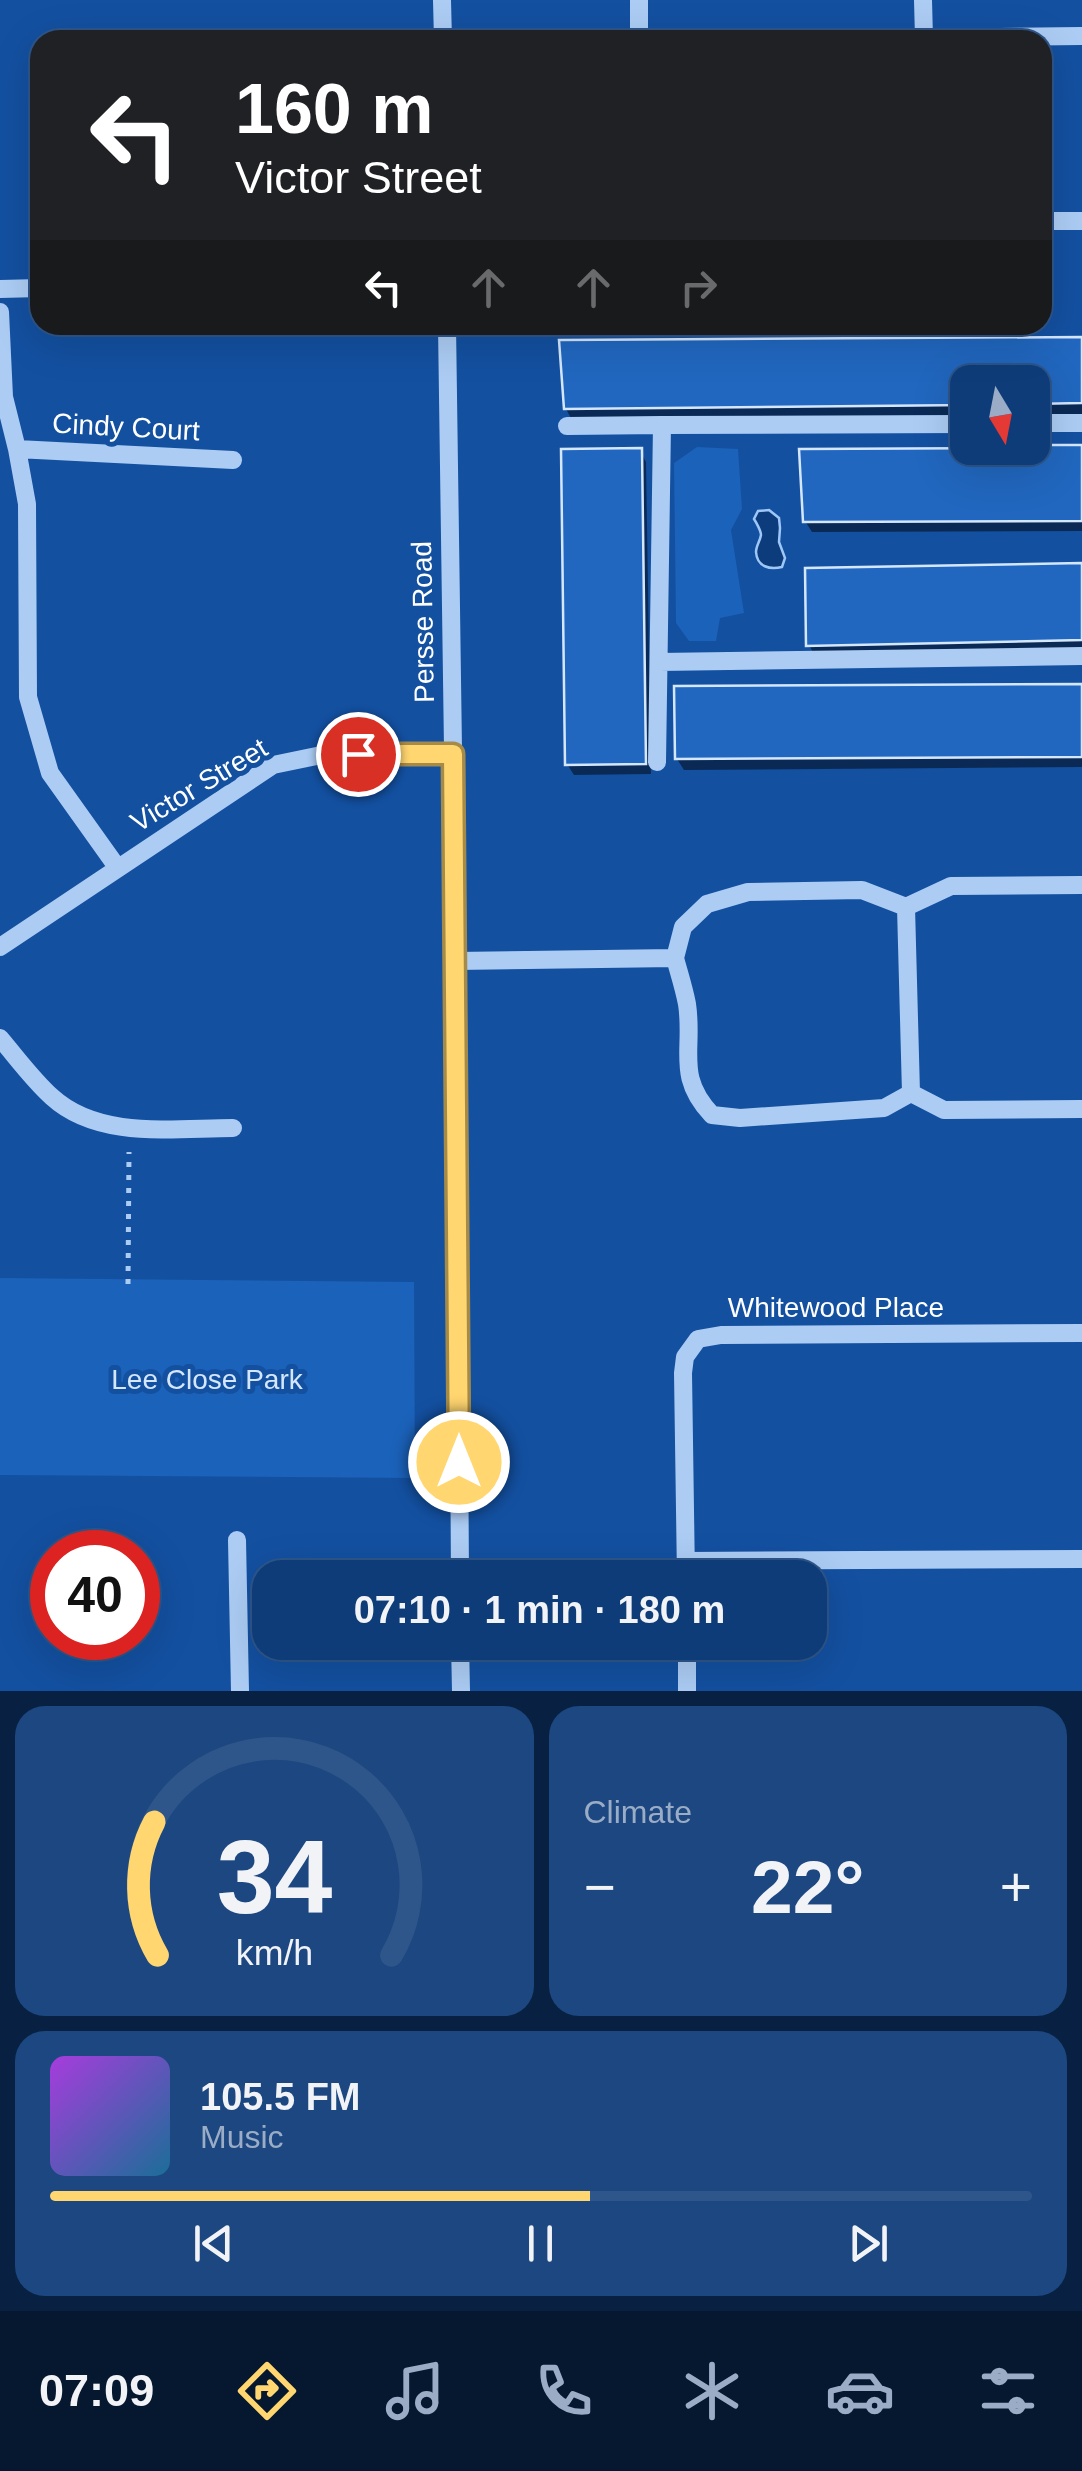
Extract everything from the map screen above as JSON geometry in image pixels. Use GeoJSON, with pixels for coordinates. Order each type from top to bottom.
{"type":"FeatureCollection","features":[{"type":"Feature","properties":{"kind":"street"},"geometry":{"type":"LineString","coordinates":[[442,0],[442,30]]}},
{"type":"Feature","properties":{"kind":"street"},"geometry":{"type":"LineString","coordinates":[[639,0],[639,30]]}},
{"type":"Feature","properties":{"kind":"street"},"geometry":{"type":"LineString","coordinates":[[923,0],[924,30]]}},
{"type":"Feature","properties":{"kind":"street"},"geometry":{"type":"LineString","coordinates":[[1052,37],[1082,36]]}},
{"type":"Feature","properties":{"kind":"street"},"geometry":{"type":"LineString","coordinates":[[1052,221],[1082,221]]}},
{"type":"Feature","properties":{"kind":"street"},"geometry":{"type":"LineString","coordinates":[[0,289],[30,288]]}},
{"type":"Feature","properties":{"kind":"street"},"geometry":{"type":"LineString","coordinates":[[0,312],[4,397],[26,504],[28,696],[50,773],[117,867]]}},
{"type":"Feature","properties":{"kind":"street","name":"Persse Road"},"geometry":{"type":"LineString","coordinates":[[446,335],[460,1560]]}},
{"type":"Feature","properties":{"kind":"street"},"geometry":{"type":"LineString","coordinates":[[1050,423],[1082,423]]}},
{"type":"Feature","properties":{"kind":"street"},"geometry":{"type":"LineString","coordinates":[[568,426],[950,424]]}},
{"type":"Feature","properties":{"kind":"street"},"geometry":{"type":"LineString","coordinates":[[657,762],[662,425]]}},
{"type":"Feature","properties":{"kind":"street","name":"Cindy Court"},"geometry":{"type":"LineString","coordinates":[[17,449],[233,460]]}},
{"type":"Feature","properties":{"kind":"street"},"geometry":{"type":"LineString","coordinates":[[658,662],[1082,656]]}},
{"type":"Feature","properties":{"kind":"street","name":"Victor Street"},"geometry":{"type":"LineString","coordinates":[[0,946],[273,765],[330,754],[453,754]]}},
{"type":"Feature","properties":{"kind":"street"},"geometry":{"type":"LineString","coordinates":[[911,1092],[884,1108],[740,1118],[712,1115],[698,1101],[688,1076],[687,1006],[675,958],[683,927],[706,904],[748,892],[862,890],[906,907],[951,886],[1082,885]]}},
{"type":"Feature","properties":{"kind":"street"},"geometry":{"type":"LineString","coordinates":[[906,907],[911,1092]]}},
{"type":"Feature","properties":{"kind":"street"},"geometry":{"type":"LineString","coordinates":[[456,961],[675,958]]}},
{"type":"Feature","properties":{"kind":"street"},"geometry":{"type":"LineString","coordinates":[[0,1038],[54,1099],[84,1118],[129,1129],[234,1128]]}},
{"type":"Feature","properties":{"kind":"street"},"geometry":{"type":"LineString","coordinates":[[911,1092],[944,1110],[1082,1109]]}},
{"type":"Feature","properties":{"kind":"street","name":"Whitewood Place"},"geometry":{"type":"LineString","coordinates":[[686,1560],[683,1374],[685,1358],[698,1340],[721,1335],[1082,1333]]}},
{"type":"Feature","properties":{"kind":"street"},"geometry":{"type":"LineString","coordinates":[[237,1540],[240,1691]]}},
{"type":"Feature","properties":{"kind":"street","name":"Whitewood Place"},"geometry":{"type":"LineString","coordinates":[[827,1565],[1082,1559]]}},
{"type":"Feature","properties":{"kind":"street"},"geometry":{"type":"LineString","coordinates":[[460,1660],[461,1691]]}},
{"type":"Feature","properties":{"kind":"street"},"geometry":{"type":"LineString","coordinates":[[686,1660],[687,1691]]}},
{"type":"Feature","properties":{"kind":"path"},"geometry":{"type":"LineString","coordinates":[[128,1284],[129,1129]]}},
{"type":"Feature","properties":{"kind":"green space"},"geometry":{"type":"Polygon","coordinates":[[[697,447],[738,449],[742,509],[731,530],[744,613],[720,618],[716,641],[689,641],[676,623],[674,463],[697,447]]]}},
{"type":"Feature","properties":{"kind":"green space","name":"Lee Close Park"},"geometry":{"type":"Polygon","coordinates":[[[0,1278],[414,1282],[415,1478],[0,1475],[0,1278]]]}},
{"type":"Feature","properties":{"kind":"shaded area"},"geometry":{"type":"Polygon","coordinates":[[[769,510],[779,518],[779,542],[785,558],[782,567],[765,566],[757,557],[761,535],[754,519],[758,511],[769,510]]]}},
{"type":"Feature","properties":{"kind":"building"},"geometry":{"type":"Polygon","coordinates":[[[1082,337],[1082,403],[1050,404],[1050,365],[950,365],[950,405],[564,409],[559,340],[1082,337]]]}},
{"type":"Feature","properties":{"kind":"building"},"geometry":{"type":"Polygon","coordinates":[[[1050,445],[1082,445],[1082,521],[803,522],[799,449],[950,448],[950,465],[1050,465],[1050,445]]]}},
{"type":"Feature","properties":{"kind":"building"},"geometry":{"type":"Polygon","coordinates":[[[642,448],[646,764],[565,765],[561,449],[642,448]]]}},
{"type":"Feature","properties":{"kind":"building"},"geometry":{"type":"Polygon","coordinates":[[[1082,563],[1082,640],[806,646],[805,568],[1082,563]]]}},
{"type":"Feature","properties":{"kind":"building"},"geometry":{"type":"Polygon","coordinates":[[[1082,684],[1082,757],[675,759],[674,686],[1082,684]]]}},
{"type":"Feature","properties":{"kind":"route"},"geometry":{"type":"LineString","coordinates":[[358,754],[453,754],[459,1462]]}}]}
